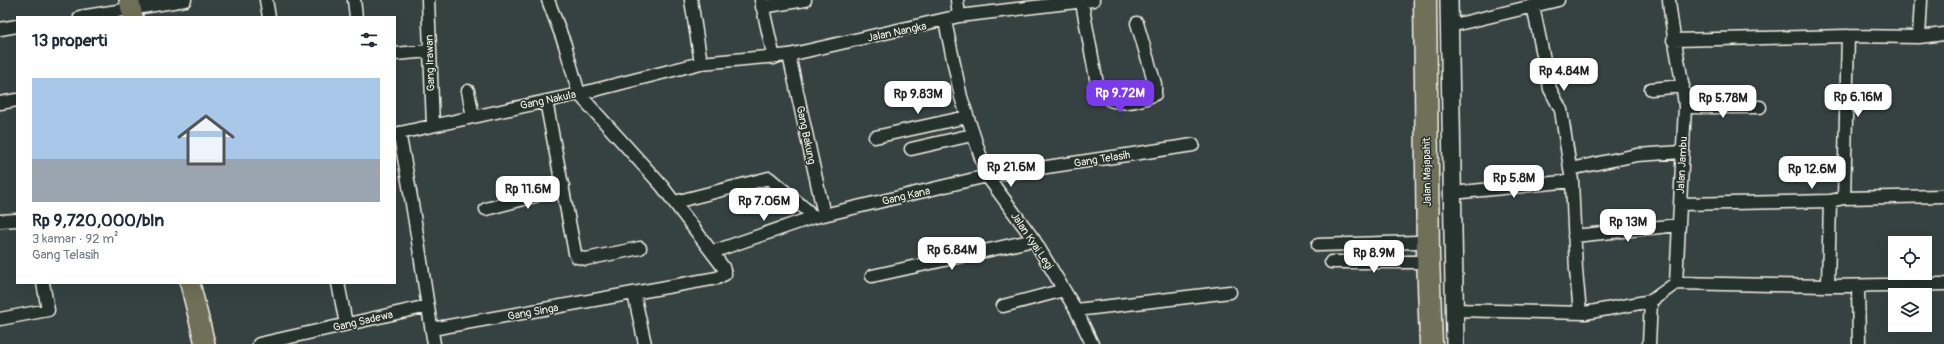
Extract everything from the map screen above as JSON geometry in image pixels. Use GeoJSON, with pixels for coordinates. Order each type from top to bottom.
{"type":"FeatureCollection","features":[{"type":"Feature","properties":{"kind":"highway","name":"Jalan Majapahit"},"geometry":{"type":"LineString","coordinates":[[1425,0],[1421,66],[1426,253],[1431,344]]}},
{"type":"Feature","properties":{"kind":"highway","name":"Jalan Majapahit"},"geometry":{"type":"LineString","coordinates":[[1439,0],[1426,253],[1446,344]]}},
{"type":"Feature","properties":{"kind":"main road"},"geometry":{"type":"LineString","coordinates":[[190,284],[205,344]]}},
{"type":"Feature","properties":{"kind":"street"},"geometry":{"type":"LineString","coordinates":[[86,16],[185,0]]}},
{"type":"Feature","properties":{"kind":"street"},"geometry":{"type":"LineString","coordinates":[[266,0],[269,16]]}},
{"type":"Feature","properties":{"kind":"street"},"geometry":{"type":"LineString","coordinates":[[354,0],[356,16]]}},
{"type":"Feature","properties":{"kind":"street","name":"Gang Irawan"},"geometry":{"type":"LineString","coordinates":[[428,0],[433,125]]}},
{"type":"Feature","properties":{"kind":"street"},"geometry":{"type":"LineString","coordinates":[[548,0],[565,45],[579,94],[620,138],[675,202],[712,252]]}},
{"type":"Feature","properties":{"kind":"street"},"geometry":{"type":"LineString","coordinates":[[691,0],[700,63]]}},
{"type":"Feature","properties":{"kind":"street"},"geometry":{"type":"LineString","coordinates":[[774,58],[761,4],[805,0]]}},
{"type":"Feature","properties":{"kind":"street"},"geometry":{"type":"LineString","coordinates":[[957,0],[959,16]]}},
{"type":"Feature","properties":{"kind":"street"},"geometry":{"type":"LineString","coordinates":[[1416,0],[1421,66]]}},
{"type":"Feature","properties":{"kind":"street"},"geometry":{"type":"LineString","coordinates":[[1449,0],[1454,344]]}},
{"type":"Feature","properties":{"kind":"street"},"geometry":{"type":"LineString","coordinates":[[1450,26],[1558,0]]}},
{"type":"Feature","properties":{"kind":"street","name":"Jalan Jambu"},"geometry":{"type":"LineString","coordinates":[[1669,0],[1673,40],[1683,86],[1685,107],[1676,283]]}},
{"type":"Feature","properties":{"kind":"street"},"geometry":{"type":"LineString","coordinates":[[1919,37],[1921,0]]}},
{"type":"Feature","properties":{"kind":"street"},"geometry":{"type":"LineString","coordinates":[[1088,1],[1098,89],[1103,96],[1112,101],[1135,102],[1155,94],[1155,84],[1137,23]]}},
{"type":"Feature","properties":{"kind":"street","name":"Jalan Nangka"},"geometry":{"type":"LineString","coordinates":[[700,63],[774,58],[945,21],[959,16],[1069,2],[1088,1]]}},
{"type":"Feature","properties":{"kind":"street"},"geometry":{"type":"LineString","coordinates":[[1533,6],[1550,89],[1561,110],[1572,181],[1574,236],[1580,313]]}},
{"type":"Feature","properties":{"kind":"street","name":"Jalan Kyai Legi"},"geometry":{"type":"LineString","coordinates":[[945,21],[967,117],[987,176],[1034,240],[1076,310],[1092,344]]}},
{"type":"Feature","properties":{"kind":"street"},"geometry":{"type":"LineString","coordinates":[[0,29],[16,26]]}},
{"type":"Feature","properties":{"kind":"street"},"geometry":{"type":"LineString","coordinates":[[1673,40],[1848,36],[1919,37],[1944,34]]}},
{"type":"Feature","properties":{"kind":"street"},"geometry":{"type":"LineString","coordinates":[[1844,198],[1848,36]]}},
{"type":"Feature","properties":{"kind":"street"},"geometry":{"type":"LineString","coordinates":[[396,54],[430,51]]}},
{"type":"Feature","properties":{"kind":"street","name":"Gang Bakung"},"geometry":{"type":"LineString","coordinates":[[789,55],[824,215]]}},
{"type":"Feature","properties":{"kind":"street","name":"Gang Nakula"},"geometry":{"type":"LineString","coordinates":[[397,134],[579,94],[700,63]]}},
{"type":"Feature","properties":{"kind":"street"},"geometry":{"type":"LineString","coordinates":[[1651,88],[1683,86]]}},
{"type":"Feature","properties":{"kind":"street"},"geometry":{"type":"LineString","coordinates":[[468,91],[473,117]]}},
{"type":"Feature","properties":{"kind":"street"},"geometry":{"type":"LineString","coordinates":[[0,103],[16,100]]}},
{"type":"Feature","properties":{"kind":"street"},"geometry":{"type":"LineString","coordinates":[[546,101],[577,257],[586,259],[640,248]]}},
{"type":"Feature","properties":{"kind":"street"},"geometry":{"type":"LineString","coordinates":[[1685,107],[1760,107]]}},
{"type":"Feature","properties":{"kind":"street"},"geometry":{"type":"LineString","coordinates":[[875,137],[967,117]]}},
{"type":"Feature","properties":{"kind":"street"},"geometry":{"type":"LineString","coordinates":[[397,134],[412,196],[416,235],[434,344]]}},
{"type":"Feature","properties":{"kind":"street"},"geometry":{"type":"LineString","coordinates":[[911,149],[972,135]]}},
{"type":"Feature","properties":{"kind":"street","name":"Gang Telasih"},"geometry":{"type":"LineString","coordinates":[[987,176],[1193,145]]}},
{"type":"Feature","properties":{"kind":"street"},"geometry":{"type":"LineString","coordinates":[[1570,169],[1637,155],[1682,152]]}},
{"type":"Feature","properties":{"kind":"street","name":"Gang Kana"},"geometry":{"type":"LineString","coordinates":[[712,252],[812,218],[987,176]]}},
{"type":"Feature","properties":{"kind":"street"},"geometry":{"type":"LineString","coordinates":[[675,202],[769,178],[808,211],[812,218]]}},
{"type":"Feature","properties":{"kind":"street"},"geometry":{"type":"LineString","coordinates":[[1452,193],[1572,181]]}},
{"type":"Feature","properties":{"kind":"street"},"geometry":{"type":"LineString","coordinates":[[486,210],[535,196],[563,186]]}},
{"type":"Feature","properties":{"kind":"street"},"geometry":{"type":"LineString","coordinates":[[1680,204],[1830,201],[1844,198],[1944,196]]}},
{"type":"Feature","properties":{"kind":"street"},"geometry":{"type":"LineString","coordinates":[[1828,286],[1830,201]]}},
{"type":"Feature","properties":{"kind":"street"},"geometry":{"type":"LineString","coordinates":[[0,222],[16,220]]}},
{"type":"Feature","properties":{"kind":"street"},"geometry":{"type":"LineString","coordinates":[[1574,236],[1679,225]]}},
{"type":"Feature","properties":{"kind":"street"},"geometry":{"type":"LineString","coordinates":[[872,276],[1034,240]]}},
{"type":"Feature","properties":{"kind":"street"},"geometry":{"type":"LineString","coordinates":[[1318,245],[1426,253]]}},
{"type":"Feature","properties":{"kind":"street","name":"Gang Singa"},"geometry":{"type":"LineString","coordinates":[[432,329],[634,294],[722,276],[725,274],[724,267],[712,252]]}},
{"type":"Feature","properties":{"kind":"street"},"geometry":{"type":"LineString","coordinates":[[1331,262],[1426,253]]}},
{"type":"Feature","properties":{"kind":"street"},"geometry":{"type":"LineString","coordinates":[[1420,344],[1426,253]]}},
{"type":"Feature","properties":{"kind":"street"},"geometry":{"type":"LineString","coordinates":[[1453,310],[1580,313],[1651,301],[1676,283],[1828,286],[1944,284]]}},
{"type":"Feature","properties":{"kind":"street"},"geometry":{"type":"LineString","coordinates":[[0,319],[48,310],[43,284]]}},
{"type":"Feature","properties":{"kind":"street"},"geometry":{"type":"LineString","coordinates":[[338,284],[346,324]]}},
{"type":"Feature","properties":{"kind":"street"},"geometry":{"type":"LineString","coordinates":[[1858,286],[1859,344]]}},
{"type":"Feature","properties":{"kind":"street"},"geometry":{"type":"LineString","coordinates":[[1002,306],[1064,290]]}},
{"type":"Feature","properties":{"kind":"street"},"geometry":{"type":"LineString","coordinates":[[1076,310],[1230,292]]}},
{"type":"Feature","properties":{"kind":"street"},"geometry":{"type":"LineString","coordinates":[[634,294],[645,344]]}},
{"type":"Feature","properties":{"kind":"street"},"geometry":{"type":"LineString","coordinates":[[1649,344],[1651,301]]}},
{"type":"Feature","properties":{"kind":"street","name":"Gang Sadewa"},"geometry":{"type":"LineString","coordinates":[[259,344],[428,306]]}}]}
